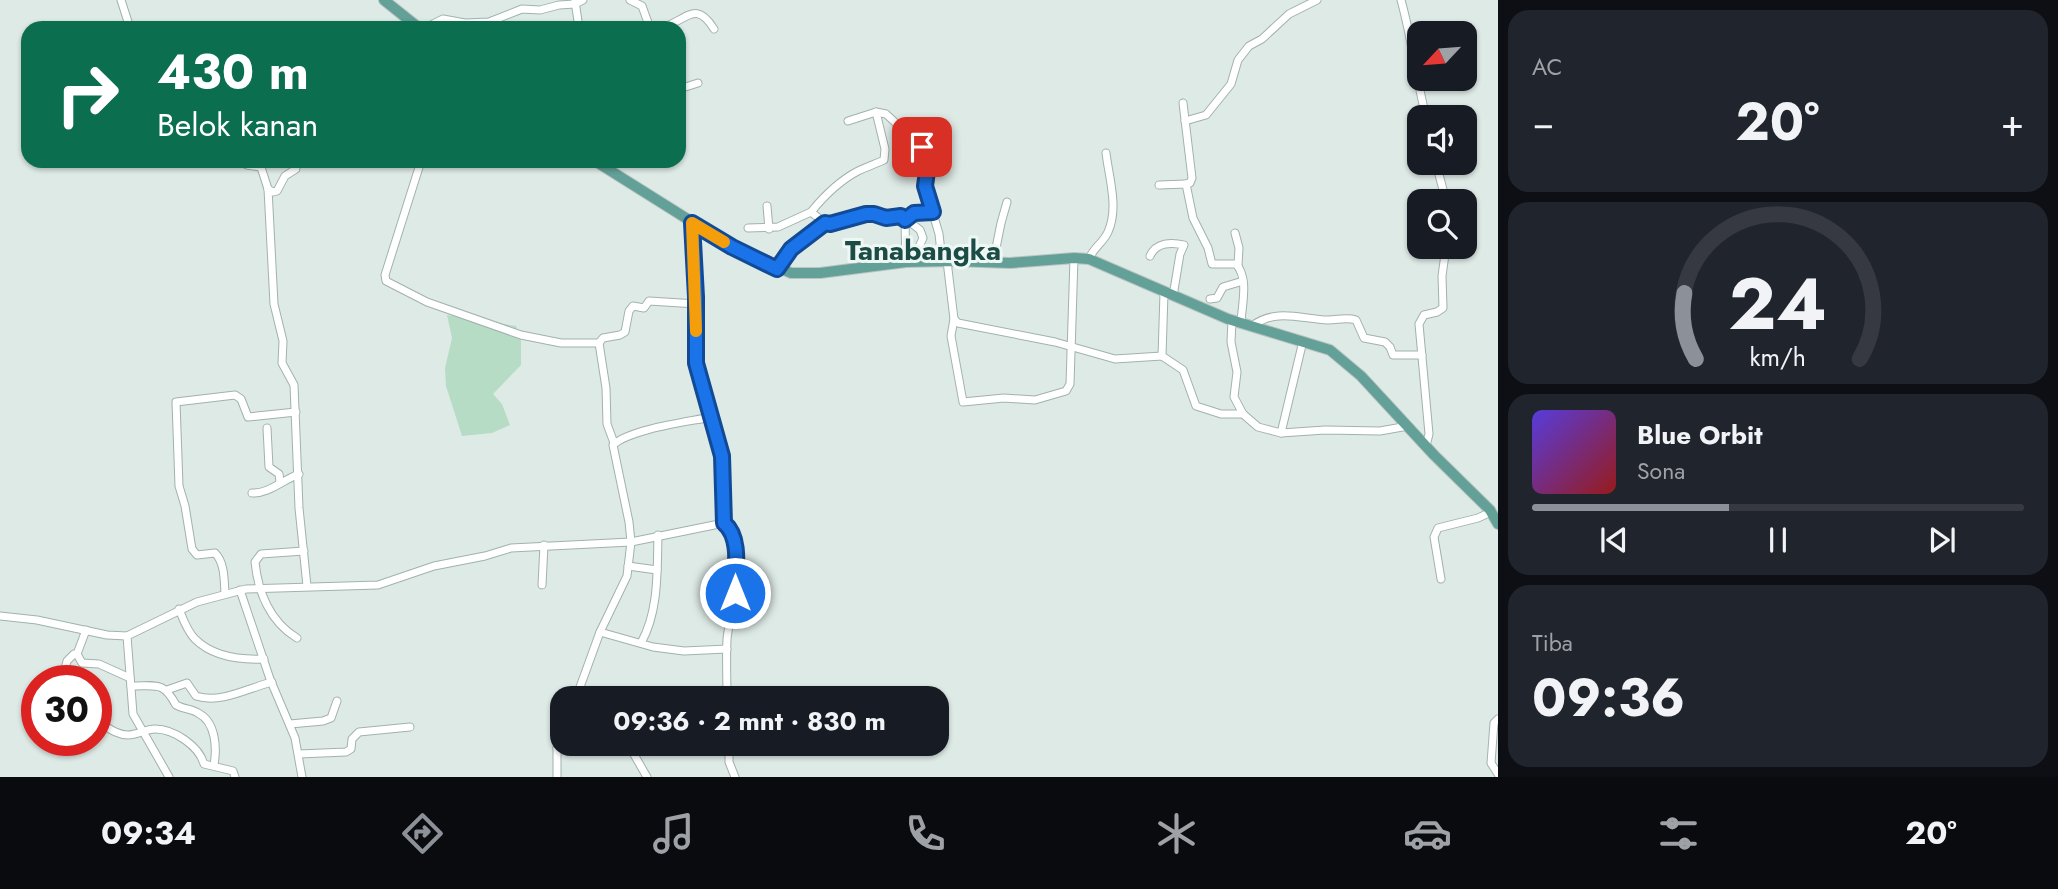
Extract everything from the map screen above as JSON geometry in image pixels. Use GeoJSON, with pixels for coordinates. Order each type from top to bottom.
{"type":"FeatureCollection","features":[{"type":"Feature","properties":{"kind":"main road"},"geometry":{"type":"LineString","coordinates":[[384,0],[410,21]]}},
{"type":"Feature","properties":{"kind":"main road"},"geometry":{"type":"LineString","coordinates":[[614,168],[692,223],[777,269],[802,274],[906,257],[993,263],[1089,259],[1242,322],[1330,350],[1343,359],[1426,446],[1493,509],[1498,524]]}},
{"type":"Feature","properties":{"kind":"street"},"geometry":{"type":"LineString","coordinates":[[121,0],[128,21]]}},
{"type":"Feature","properties":{"kind":"street"},"geometry":{"type":"LineString","coordinates":[[630,0],[642,6],[647,21]]}},
{"type":"Feature","properties":{"kind":"street"},"geometry":{"type":"LineString","coordinates":[[1185,121],[1206,115],[1231,85],[1238,60],[1249,46],[1262,39],[1289,14],[1317,0]]}},
{"type":"Feature","properties":{"kind":"street"},"geometry":{"type":"LineString","coordinates":[[1401,0],[1423,105]]}},
{"type":"Feature","properties":{"kind":"street"},"geometry":{"type":"LineString","coordinates":[[492,21],[522,9],[540,10],[578,1],[579,21]]}},
{"type":"Feature","properties":{"kind":"street"},"geometry":{"type":"LineString","coordinates":[[679,21],[698,10],[708,18],[714,29]]}},
{"type":"Feature","properties":{"kind":"street"},"geometry":{"type":"LineString","coordinates":[[686,87],[698,83]]}},
{"type":"Feature","properties":{"kind":"street"},"geometry":{"type":"LineString","coordinates":[[1159,185],[1186,184],[1190,183],[1192,178],[1184,103]]}},
{"type":"Feature","properties":{"kind":"street"},"geometry":{"type":"LineString","coordinates":[[748,228],[769,229],[811,212],[824,195],[841,182],[884,160],[885,149],[876,112]]}},
{"type":"Feature","properties":{"kind":"street"},"geometry":{"type":"LineString","coordinates":[[848,121],[876,112],[888,115],[922,147],[928,164],[925,186],[944,261],[954,319],[951,336],[961,397],[965,403],[1003,398],[1035,400],[1066,391],[1070,384],[1074,258]]}},
{"type":"Feature","properties":{"kind":"street"},"geometry":{"type":"LineString","coordinates":[[1089,259],[1091,252],[1108,232],[1113,215],[1106,153]]}},
{"type":"Feature","properties":{"kind":"street"},"geometry":{"type":"LineString","coordinates":[[260,168],[268,189],[274,304],[284,341],[283,368],[294,386],[299,508],[307,586]]}},
{"type":"Feature","properties":{"kind":"street"},"geometry":{"type":"LineString","coordinates":[[268,189],[277,191],[285,176],[296,168]]}},
{"type":"Feature","properties":{"kind":"street"},"geometry":{"type":"LineString","coordinates":[[418,168],[415,186],[385,275],[386,281],[427,302],[521,335],[561,343],[599,343]]}},
{"type":"Feature","properties":{"kind":"street"},"geometry":{"type":"LineString","coordinates":[[1186,184],[1194,218],[1208,248],[1212,264],[1238,264]]}},
{"type":"Feature","properties":{"kind":"street"},"geometry":{"type":"LineString","coordinates":[[993,263],[1007,202]]}},
{"type":"Feature","properties":{"kind":"street"},"geometry":{"type":"LineString","coordinates":[[767,206],[769,229]]}},
{"type":"Feature","properties":{"kind":"street"},"geometry":{"type":"LineString","coordinates":[[811,212],[825,223]]}},
{"type":"Feature","properties":{"kind":"street"},"geometry":{"type":"LineString","coordinates":[[905,220],[914,213],[933,212]]}},
{"type":"Feature","properties":{"kind":"street"},"geometry":{"type":"LineString","coordinates":[[777,269],[791,249],[825,223],[874,214],[886,218],[901,216],[920,230],[923,238],[918,249],[906,257]]}},
{"type":"Feature","properties":{"kind":"street"},"geometry":{"type":"LineString","coordinates":[[905,220],[906,257]]}},
{"type":"Feature","properties":{"kind":"street"},"geometry":{"type":"LineString","coordinates":[[692,223],[697,370],[724,465],[724,523],[732,533],[735,559],[735,593],[727,649],[727,686]]}},
{"type":"Feature","properties":{"kind":"street"},"geometry":{"type":"LineString","coordinates":[[1235,233],[1239,248],[1238,264],[1243,281],[1242,322],[1231,342],[1237,372],[1234,397],[1243,414],[1258,427],[1281,433],[1325,430],[1380,431],[1408,426]]}},
{"type":"Feature","properties":{"kind":"street"},"geometry":{"type":"LineString","coordinates":[[1150,256],[1152,250],[1160,246],[1171,243],[1184,245],[1169,294],[1163,356]]}},
{"type":"Feature","properties":{"kind":"street"},"geometry":{"type":"LineString","coordinates":[[1426,446],[1429,434],[1420,320],[1443,308],[1441,276],[1444,259]]}},
{"type":"Feature","properties":{"kind":"street"},"geometry":{"type":"LineString","coordinates":[[1210,299],[1217,298],[1223,287],[1243,281]]}},
{"type":"Feature","properties":{"kind":"street"},"geometry":{"type":"LineString","coordinates":[[580,686],[610,608],[625,582],[631,542],[627,509],[612,448],[614,443],[607,424],[606,388],[599,343],[603,338],[625,332],[631,307],[646,308],[649,301],[662,300],[696,304]]}},
{"type":"Feature","properties":{"kind":"street"},"geometry":{"type":"LineString","coordinates":[[1242,322],[1288,314],[1326,320],[1349,318],[1359,324],[1361,335],[1388,344],[1393,355],[1422,355]]}},
{"type":"Feature","properties":{"kind":"street"},"geometry":{"type":"LineString","coordinates":[[954,319],[962,325],[1072,347],[1115,359],[1163,356],[1183,370],[1196,406],[1221,414],[1243,414]]}},
{"type":"Feature","properties":{"kind":"street"},"geometry":{"type":"LineString","coordinates":[[1281,433],[1303,341]]}},
{"type":"Feature","properties":{"kind":"street"},"geometry":{"type":"LineString","coordinates":[[225,593],[218,556],[215,553],[197,555],[192,549],[178,480],[176,402],[235,395],[241,398],[248,417],[296,412]]}},
{"type":"Feature","properties":{"kind":"street"},"geometry":{"type":"LineString","coordinates":[[614,443],[658,428],[711,417]]}},
{"type":"Feature","properties":{"kind":"street"},"geometry":{"type":"LineString","coordinates":[[267,428],[269,467],[279,474],[280,482]]}},
{"type":"Feature","properties":{"kind":"street"},"geometry":{"type":"LineString","coordinates":[[252,493],[268,491],[280,482],[299,474]]}},
{"type":"Feature","properties":{"kind":"street"},"geometry":{"type":"LineString","coordinates":[[1441,579],[1434,537],[1437,528],[1478,518],[1493,509]]}},
{"type":"Feature","properties":{"kind":"street"},"geometry":{"type":"LineString","coordinates":[[0,616],[127,636],[179,609],[240,590],[378,585],[441,564],[482,557],[511,548],[631,542],[724,523]]}},
{"type":"Feature","properties":{"kind":"street"},"geometry":{"type":"LineString","coordinates":[[641,643],[653,605],[658,535]]}},
{"type":"Feature","properties":{"kind":"street"},"geometry":{"type":"LineString","coordinates":[[542,585],[544,545]]}},
{"type":"Feature","properties":{"kind":"street"},"geometry":{"type":"LineString","coordinates":[[297,638],[276,621],[259,588],[255,562],[260,554],[304,551]]}},
{"type":"Feature","properties":{"kind":"street"},"geometry":{"type":"LineString","coordinates":[[628,566],[657,570]]}},
{"type":"Feature","properties":{"kind":"street"},"geometry":{"type":"LineString","coordinates":[[240,590],[272,682],[290,724],[299,754],[302,777]]}},
{"type":"Feature","properties":{"kind":"street"},"geometry":{"type":"LineString","coordinates":[[179,609],[191,633],[205,646],[229,657],[264,659]]}},
{"type":"Feature","properties":{"kind":"street"},"geometry":{"type":"LineString","coordinates":[[77,654],[86,630]]}},
{"type":"Feature","properties":{"kind":"street"},"geometry":{"type":"LineString","coordinates":[[600,632],[684,651],[727,649]]}},
{"type":"Feature","properties":{"kind":"street"},"geometry":{"type":"LineString","coordinates":[[127,636],[133,714],[169,777]]}},
{"type":"Feature","properties":{"kind":"street"},"geometry":{"type":"LineString","coordinates":[[77,654],[84,664],[99,664],[130,682],[167,690],[187,683],[195,696],[203,698],[237,694],[249,687],[272,682]]}},
{"type":"Feature","properties":{"kind":"street"},"geometry":{"type":"LineString","coordinates":[[66,665],[69,656],[77,654]]}},
{"type":"Feature","properties":{"kind":"street"},"geometry":{"type":"LineString","coordinates":[[167,690],[176,705],[199,713],[211,727],[217,750],[214,765]]}},
{"type":"Feature","properties":{"kind":"street"},"geometry":{"type":"LineString","coordinates":[[290,724],[331,718],[337,701]]}},
{"type":"Feature","properties":{"kind":"street"},"geometry":{"type":"LineString","coordinates":[[1498,719],[1494,723],[1491,763],[1498,774]]}},
{"type":"Feature","properties":{"kind":"street"},"geometry":{"type":"LineString","coordinates":[[299,754],[346,752],[351,749],[352,738],[359,732],[410,727]]}},
{"type":"Feature","properties":{"kind":"street"},"geometry":{"type":"LineString","coordinates":[[112,729],[128,735],[159,730],[176,735],[200,755],[204,764],[233,771],[235,777]]}},
{"type":"Feature","properties":{"kind":"street"},"geometry":{"type":"LineString","coordinates":[[557,756],[557,777]]}},
{"type":"Feature","properties":{"kind":"street"},"geometry":{"type":"LineString","coordinates":[[635,756],[648,777]]}},
{"type":"Feature","properties":{"kind":"street"},"geometry":{"type":"LineString","coordinates":[[729,756],[735,777]]}},
{"type":"Feature","properties":{"kind":"green space"},"geometry":{"type":"Polygon","coordinates":[[[447,315],[516,326],[521,340],[521,365],[493,394],[502,404],[510,425],[492,433],[462,436],[446,386],[445,368],[452,338],[447,315]]]}},
{"type":"Feature","properties":{"kind":"slow traffic"},"geometry":{"type":"LineString","coordinates":[[696,331],[692,223],[724,242]]}},
{"type":"Feature","properties":{"kind":"district","name":"Tanabangka"},"geometry":{"type":"Point","coordinates":[923,250]}},
{"type":"Feature","properties":{"kind":"route"},"geometry":{"type":"LineString","coordinates":[[735,593],[734,538],[730,528],[724,523],[724,465],[697,370],[692,223],[777,269],[791,249],[825,223],[866,214],[886,218],[897,215],[905,220],[914,213],[933,212],[925,186],[928,164],[922,147]]}}]}
